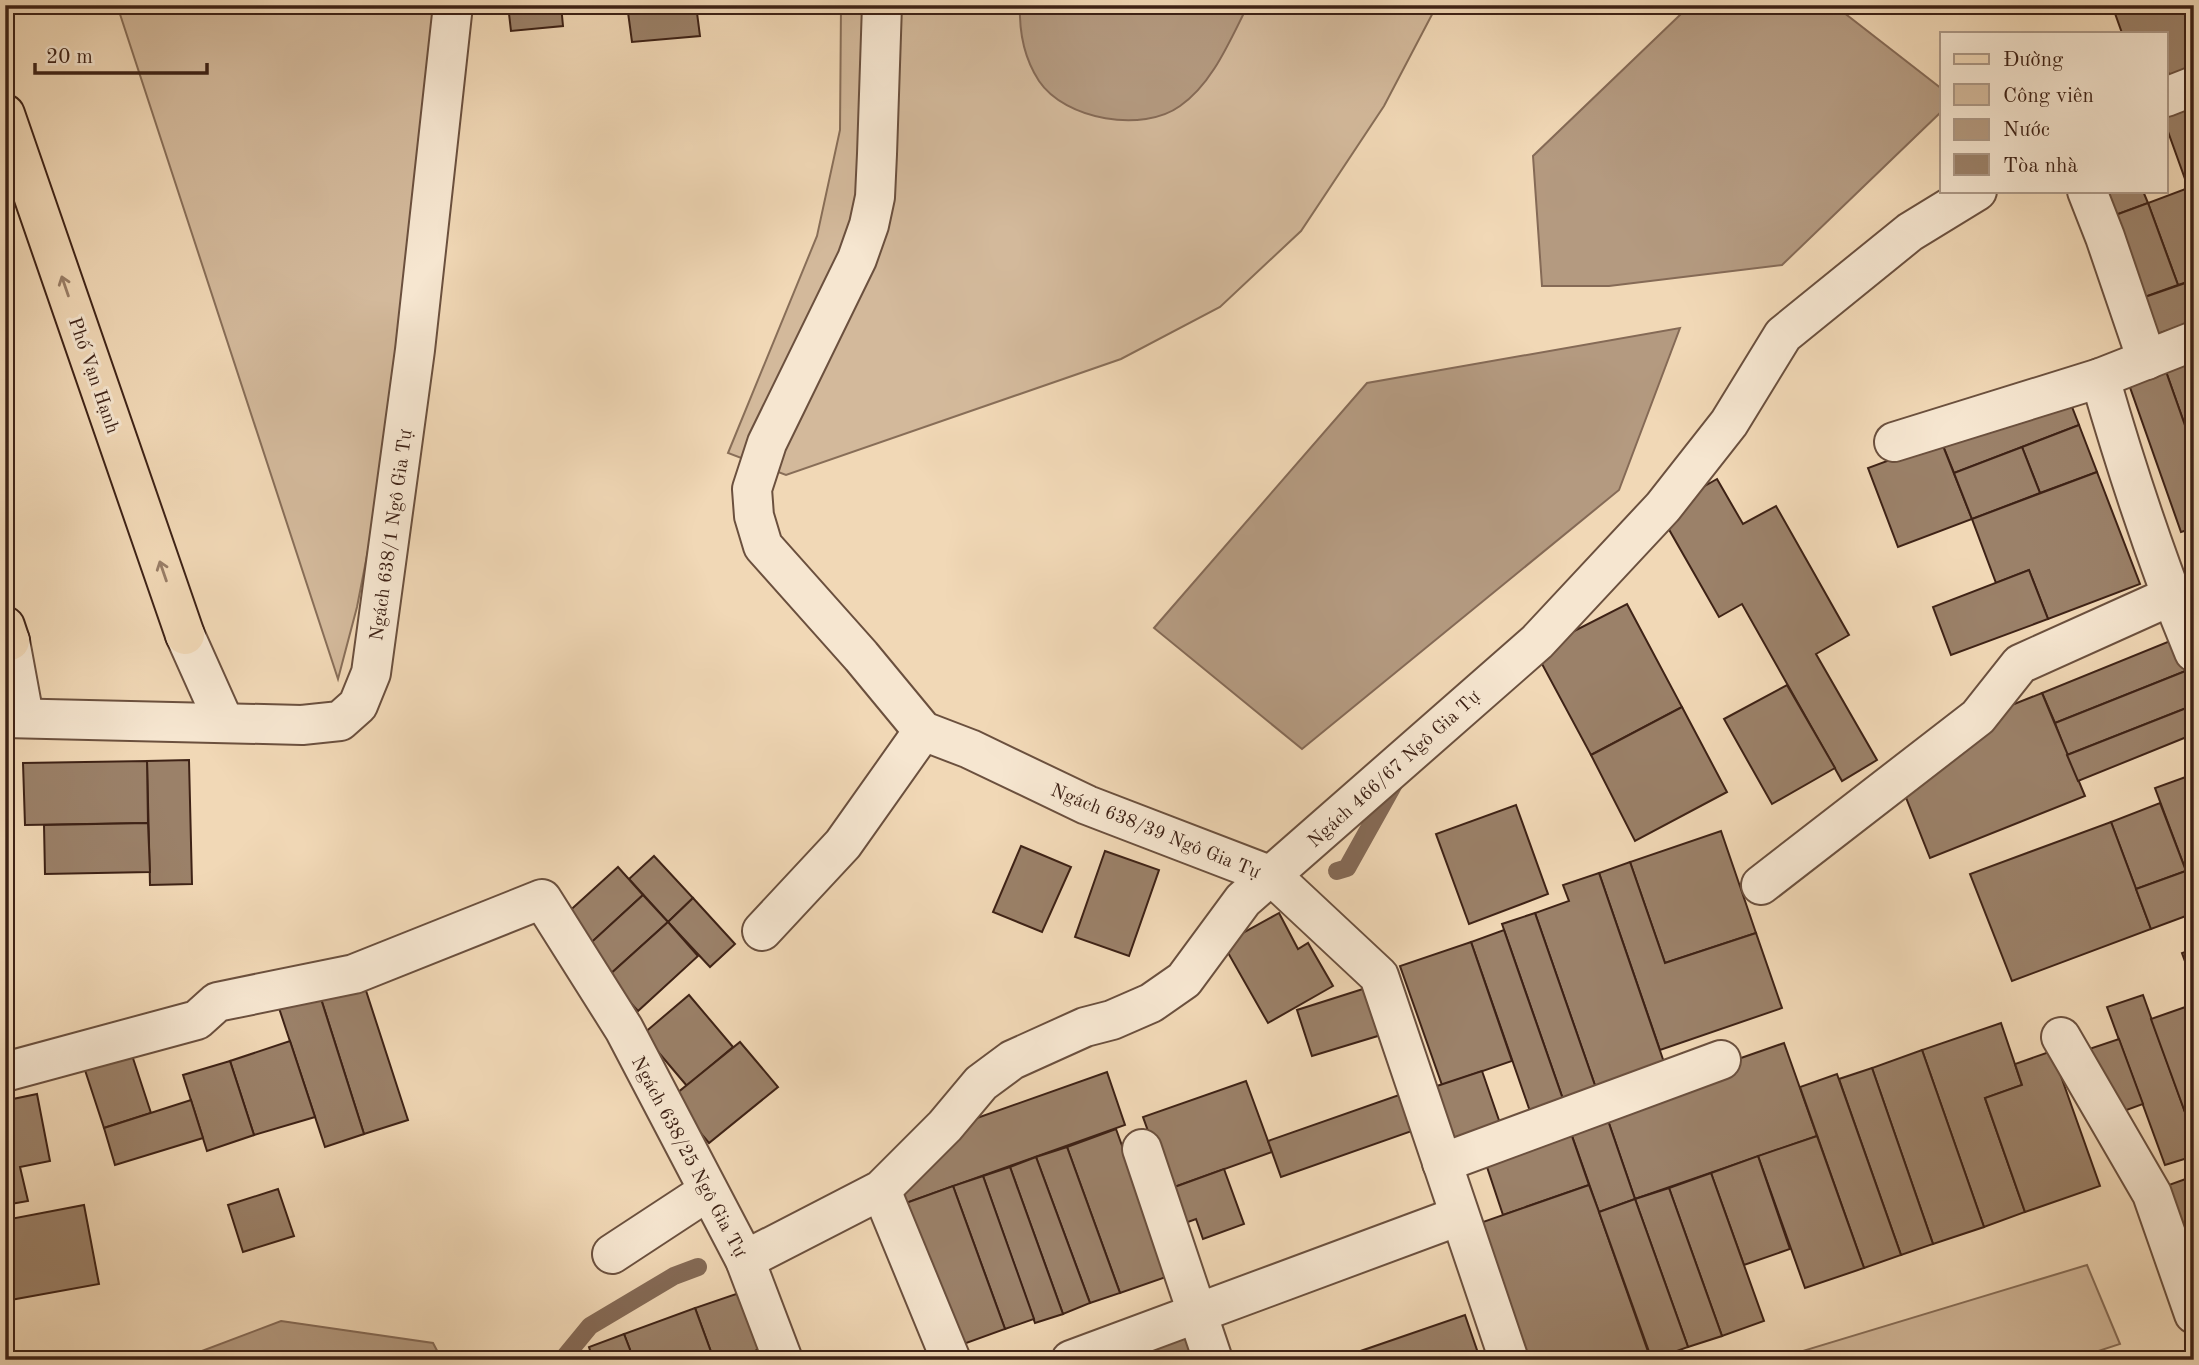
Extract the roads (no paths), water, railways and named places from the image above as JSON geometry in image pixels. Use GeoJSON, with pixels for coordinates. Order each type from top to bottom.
{"type":"FeatureCollection","features":[{"type":"Feature","properties":{"kind":"main road","name":"Phố Vạn Hạnh"},"geometry":{"type":"LineString","coordinates":[[5,114],[185,635]]}},
{"type":"Feature","properties":{"kind":"street","name":"Ngách 638/1 Ngô Gia Tự"},"geometry":{"type":"LineString","coordinates":[[15,717],[302,725],[340,721],[358,705],[371,673],[415,349],[453,5]]}},
{"type":"Feature","properties":{"kind":"street","name":"Ngách 638/39 Ngô Gia Tự"},"geometry":{"type":"LineString","coordinates":[[882,5],[876,176],[869,225],[857,259],[767,443],[752,489],[754,516],[763,546],[861,656],[923,731],[970,749],[1087,805],[1272,876],[1379,976],[1509,1360]]}},
{"type":"Feature","properties":{"kind":"street"},"geometry":{"type":"LineString","coordinates":[[2168,96],[2194,86]]}},
{"type":"Feature","properties":{"kind":"street","name":"Ngách 466/67 Ngô Gia Tự"},"geometry":{"type":"LineString","coordinates":[[745,1260],[881,1190],[945,1126],[981,1083],[1012,1060],[1085,1027],[1112,1020],[1152,1003],[1184,980],[1243,900],[1538,642],[1663,507],[1729,423],[1783,335],[1910,232],[1975,192]]}},
{"type":"Feature","properties":{"kind":"street"},"geometry":{"type":"LineString","coordinates":[[2087,192],[2147,360]]}},
{"type":"Feature","properties":{"kind":"street"},"geometry":{"type":"LineString","coordinates":[[1894,442],[2100,378],[2194,341]]}},
{"type":"Feature","properties":{"kind":"street"},"geometry":{"type":"LineString","coordinates":[[2100,378],[2122,453],[2171,596],[2194,652]]}},
{"type":"Feature","properties":{"kind":"street"},"geometry":{"type":"LineString","coordinates":[[1761,885],[1978,717],[2020,663],[2171,596]]}},
{"type":"Feature","properties":{"kind":"street"},"geometry":{"type":"LineString","coordinates":[[8,633],[15,717]]}},
{"type":"Feature","properties":{"kind":"street"},"geometry":{"type":"LineString","coordinates":[[185,635],[224,722]]}},
{"type":"Feature","properties":{"kind":"street"},"geometry":{"type":"LineString","coordinates":[[762,931],[843,844],[923,731]]}},
{"type":"Feature","properties":{"kind":"street","name":"Ngách 638/25 Ngô Gia Tự"},"geometry":{"type":"LineString","coordinates":[[5,1072],[197,1020],[217,1002],[354,974],[542,900],[624,1030],[745,1260],[783,1360]]}},
{"type":"Feature","properties":{"kind":"street"},"geometry":{"type":"LineString","coordinates":[[2061,1037],[2152,1194],[2194,1314]]}},
{"type":"Feature","properties":{"kind":"street"},"geometry":{"type":"LineString","coordinates":[[1442,1163],[1721,1060]]}},
{"type":"Feature","properties":{"kind":"street"},"geometry":{"type":"LineString","coordinates":[[1142,1149],[1213,1360]]}},
{"type":"Feature","properties":{"kind":"street"},"geometry":{"type":"LineString","coordinates":[[881,1190],[951,1360]]}},
{"type":"Feature","properties":{"kind":"street"},"geometry":{"type":"LineString","coordinates":[[612,1254],[708,1191]]}},
{"type":"Feature","properties":{"kind":"street"},"geometry":{"type":"LineString","coordinates":[[1071,1360],[1459,1216]]}},
{"type":"Feature","properties":{"kind":"water"},"geometry":{"type":"Polygon","coordinates":[[[1020,5],[1248,5],[1220,60],[1192,96],[1164,114],[1146,119],[1126,120],[1085,113],[1067,105],[1039,81],[1026,54],[1020,25],[1020,5]]]}},
{"type":"Feature","properties":{"kind":"water"},"geometry":{"type":"Polygon","coordinates":[[[1682,5],[1834,5],[1940,87],[1940,113],[1782,265],[1609,286],[1542,286],[1533,156],[1681,14],[1682,5]]]}},
{"type":"Feature","properties":{"kind":"water"},"geometry":{"type":"Polygon","coordinates":[[[1680,328],[1619,490],[1302,749],[1154,628],[1367,383],[1680,328]]]}},
{"type":"Feature","properties":{"kind":"water"},"geometry":{"type":"Polygon","coordinates":[[[281,1321],[433,1343],[442,1360],[178,1360],[281,1321]]]}},
{"type":"Feature","properties":{"kind":"waterway"},"geometry":{"type":"LineString","coordinates":[[1337,871],[1347,868],[1395,782]]}},
{"type":"Feature","properties":{"kind":"waterway"},"geometry":{"type":"LineString","coordinates":[[562,1360],[590,1326],[674,1276],[698,1267]]}}]}
